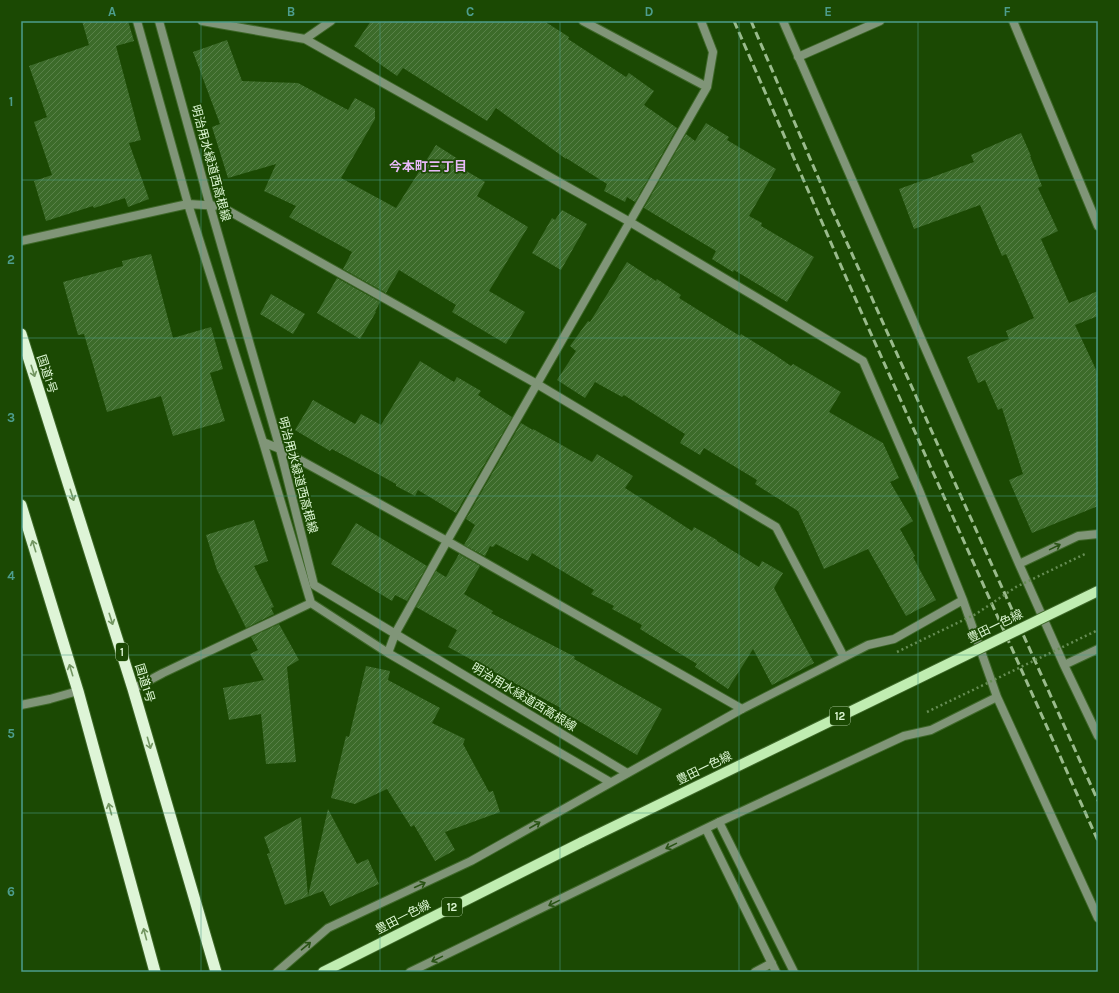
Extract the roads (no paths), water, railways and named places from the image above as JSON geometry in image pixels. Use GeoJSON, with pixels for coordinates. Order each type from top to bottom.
{"type":"FeatureCollection","features":[{"type":"Feature","properties":{"kind":"highway","name":"国道1号"},"geometry":{"type":"LineString","coordinates":[[21,334],[133,689],[216,972]]}},
{"type":"Feature","properties":{"kind":"highway"},"geometry":{"type":"LineString","coordinates":[[21,505],[78,691],[155,972]]}},
{"type":"Feature","properties":{"kind":"main road","name":"豊田一色線"},"geometry":{"type":"LineString","coordinates":[[323,972],[582,842],[1098,591]]}},
{"type":"Feature","properties":{"kind":"street"},"geometry":{"type":"LineString","coordinates":[[137,21],[188,204],[263,442],[311,603],[388,653],[610,782]]}},
{"type":"Feature","properties":{"kind":"street","name":"明治用水緑道西高根線"},"geometry":{"type":"LineString","coordinates":[[159,21],[210,206],[280,449],[314,586],[627,773]]}},
{"type":"Feature","properties":{"kind":"street"},"geometry":{"type":"LineString","coordinates":[[202,21],[305,40],[630,222],[863,361],[919,490],[963,600],[997,697],[1098,918]]}},
{"type":"Feature","properties":{"kind":"street"},"geometry":{"type":"LineString","coordinates":[[305,40],[331,21]]}},
{"type":"Feature","properties":{"kind":"street"},"geometry":{"type":"LineString","coordinates":[[583,21],[707,87]]}},
{"type":"Feature","properties":{"kind":"street"},"geometry":{"type":"LineString","coordinates":[[388,653],[395,634],[447,541],[707,87],[713,52],[701,21]]}},
{"type":"Feature","properties":{"kind":"street"},"geometry":{"type":"LineString","coordinates":[[782,21],[1019,564],[1098,736]]}},
{"type":"Feature","properties":{"kind":"street"},"geometry":{"type":"LineString","coordinates":[[798,57],[880,21]]}},
{"type":"Feature","properties":{"kind":"street"},"geometry":{"type":"LineString","coordinates":[[1013,21],[1098,226]]}},
{"type":"Feature","properties":{"kind":"street"},"geometry":{"type":"LineString","coordinates":[[21,241],[188,204],[220,206],[537,384],[776,527],[844,657]]}},
{"type":"Feature","properties":{"kind":"street"},"geometry":{"type":"LineString","coordinates":[[263,442],[280,449],[447,541],[742,709]]}},
{"type":"Feature","properties":{"kind":"street"},"geometry":{"type":"LineString","coordinates":[[1019,564],[1078,536],[1098,534]]}},
{"type":"Feature","properties":{"kind":"street"},"geometry":{"type":"LineString","coordinates":[[276,972],[328,928],[471,861],[742,709],[868,645],[894,639],[963,600]]}},
{"type":"Feature","properties":{"kind":"street"},"geometry":{"type":"LineString","coordinates":[[133,689],[163,673],[311,603]]}},
{"type":"Feature","properties":{"kind":"street"},"geometry":{"type":"LineString","coordinates":[[1064,664],[1098,649]]}},
{"type":"Feature","properties":{"kind":"street"},"geometry":{"type":"LineString","coordinates":[[21,705],[78,691]]}},
{"type":"Feature","properties":{"kind":"street"},"geometry":{"type":"LineString","coordinates":[[410,972],[719,822],[904,736],[931,730],[997,697]]}},
{"type":"Feature","properties":{"kind":"street"},"geometry":{"type":"LineString","coordinates":[[719,822],[794,972]]}},
{"type":"Feature","properties":{"kind":"street"},"geometry":{"type":"LineString","coordinates":[[706,829],[776,972]]}},
{"type":"Feature","properties":{"kind":"street"},"geometry":{"type":"LineString","coordinates":[[755,972],[772,963]]}},
{"type":"Feature","properties":{"kind":"railway"},"geometry":{"type":"LineString","coordinates":[[734,21],[859,307],[1098,841]]}},
{"type":"Feature","properties":{"kind":"railway"},"geometry":{"type":"LineString","coordinates":[[751,21],[830,205],[1098,801]]}},
{"type":"Feature","properties":{"kind":"district","name":"今本町三丁目"},"geometry":{"type":"Point","coordinates":[428,166]}}]}
